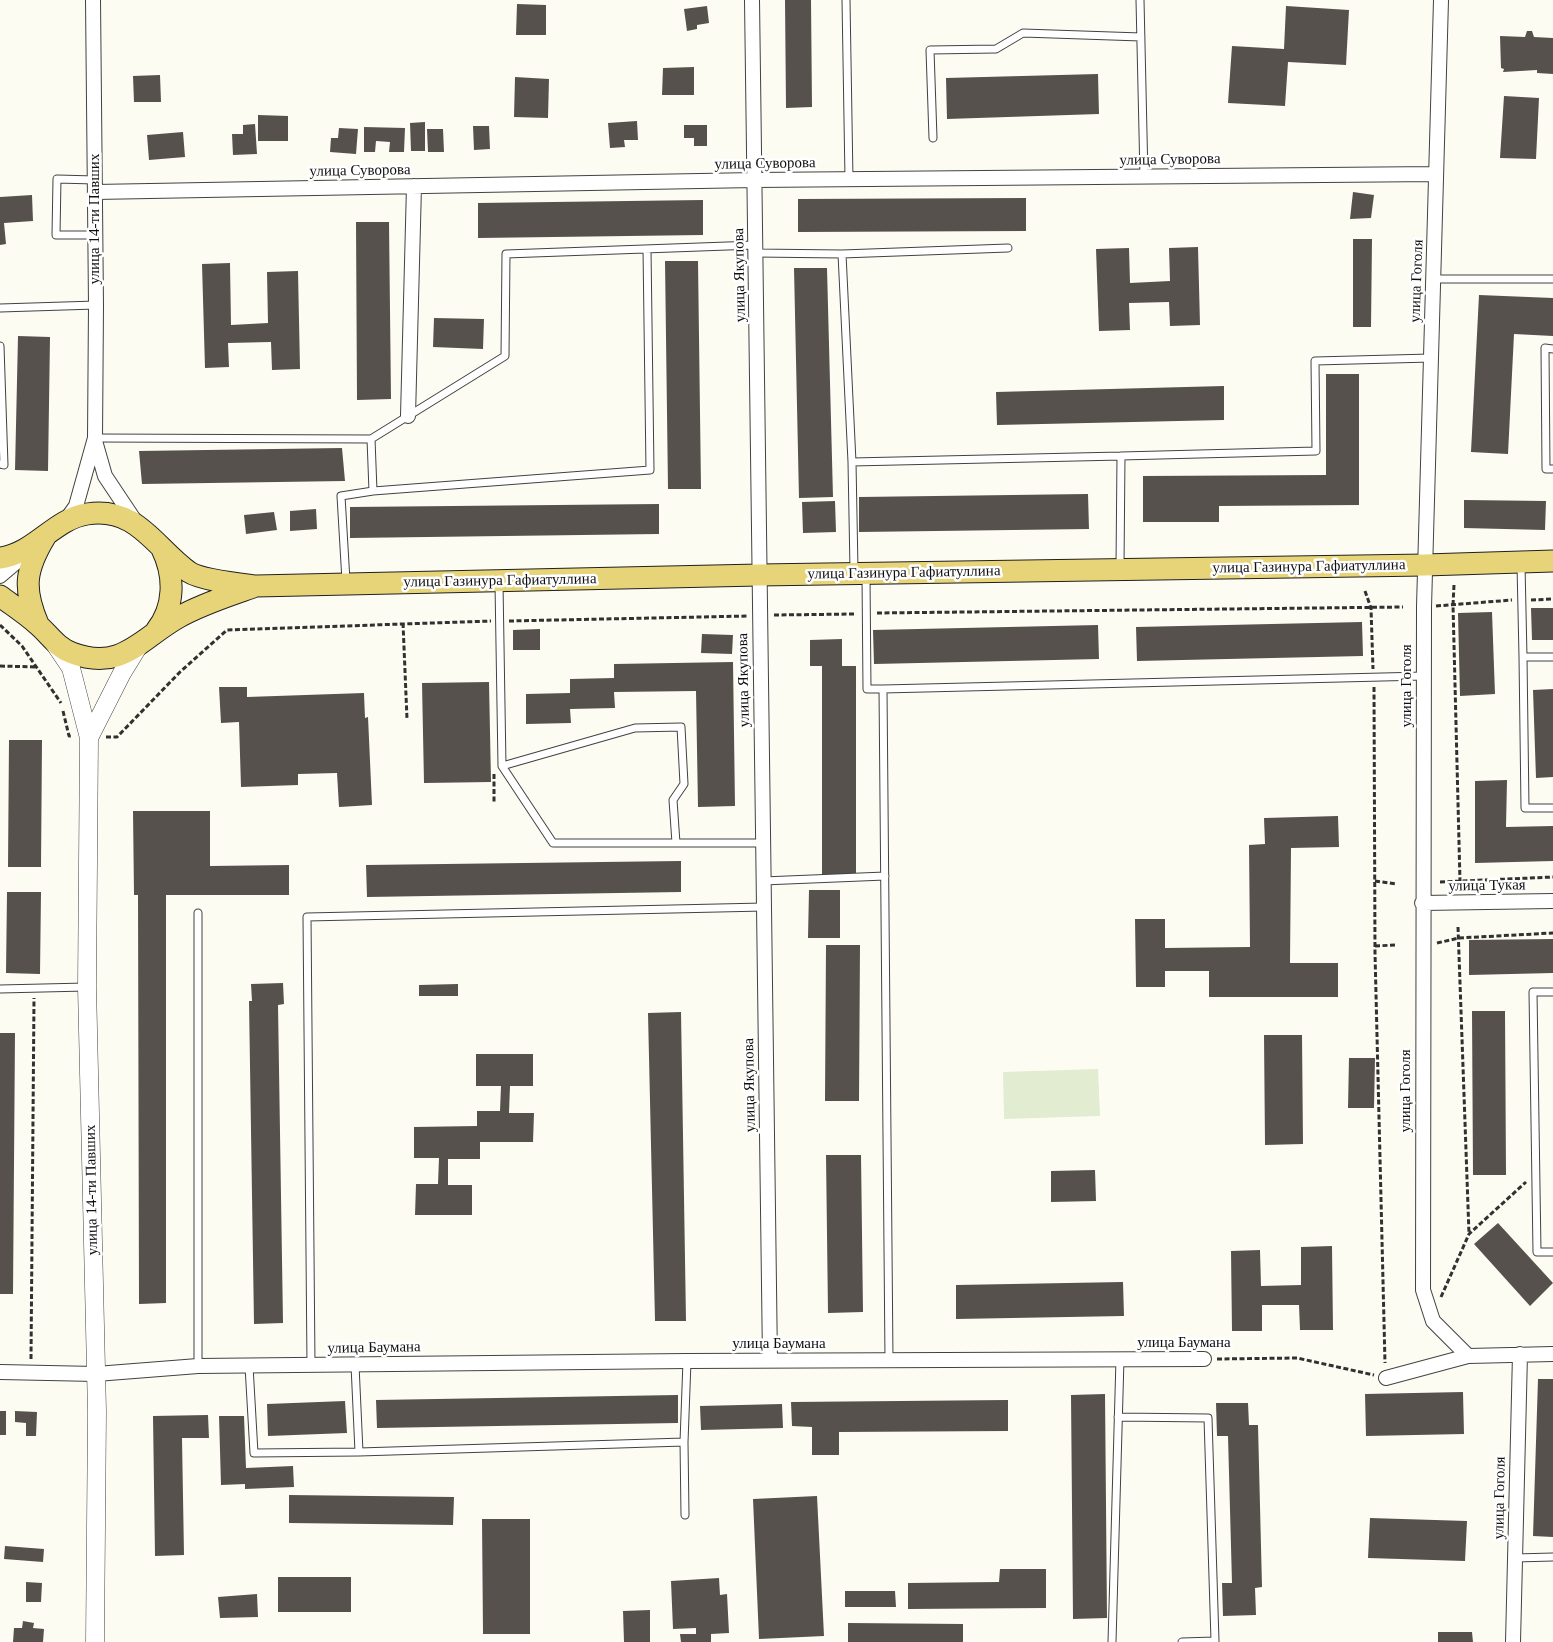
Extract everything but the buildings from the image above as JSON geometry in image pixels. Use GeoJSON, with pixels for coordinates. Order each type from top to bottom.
{"type":"FeatureCollection","features":[{"type":"Feature","properties":{"kind":"main road"},"geometry":{"type":"LineString","coordinates":[[0,558],[12,556],[45,537],[64,522],[87,514],[112,514],[136,523],[190,573],[256,586]]}},
{"type":"Feature","properties":{"kind":"main road"},"geometry":{"type":"LineString","coordinates":[[38,624],[29,603],[27,580],[33,557],[45,537]]}},
{"type":"Feature","properties":{"kind":"main road"},"geometry":{"type":"LineString","coordinates":[[144,643],[164,618],[172,594],[170,568],[160,545]]}},
{"type":"Feature","properties":{"kind":"main road","name":"улица Газинура Гафиатуллина"},"geometry":{"type":"LineString","coordinates":[[256,586],[860,573],[1425,565],[1553,561]]}},
{"type":"Feature","properties":{"kind":"main road"},"geometry":{"type":"LineString","coordinates":[[0,596],[38,624],[52,641],[71,653],[94,658],[117,656],[144,643],[177,618],[206,603],[256,586]]}},
{"type":"Feature","properties":{"kind":"street","name":"улица 14-ти Павших"},"geometry":{"type":"LineString","coordinates":[[93,0],[96,305],[94,438]]}},
{"type":"Feature","properties":{"kind":"street","name":"улица Якупова"},"geometry":{"type":"LineString","coordinates":[[752,0],[770,1360]]}},
{"type":"Feature","properties":{"kind":"street","name":"улица Гоголя"},"geometry":{"type":"LineString","coordinates":[[1441,0],[1425,565],[1422,903],[1423,1290],[1433,1322],[1468,1356]]}},
{"type":"Feature","properties":{"kind":"street","name":"улица Суворова"},"geometry":{"type":"LineString","coordinates":[[95,186],[414,186],[755,180],[1436,174]]}},
{"type":"Feature","properties":{"kind":"street"},"geometry":{"type":"LineString","coordinates":[[408,416],[414,186]]}},
{"type":"Feature","properties":{"kind":"street"},"geometry":{"type":"LineString","coordinates":[[64,522],[76,506],[94,438]]}},
{"type":"Feature","properties":{"kind":"street"},"geometry":{"type":"LineString","coordinates":[[94,438],[105,476],[136,523]]}},
{"type":"Feature","properties":{"kind":"street"},"geometry":{"type":"LineString","coordinates":[[0,576],[45,537]]}},
{"type":"Feature","properties":{"kind":"street"},"geometry":{"type":"LineString","coordinates":[[52,641],[71,668],[89,738]]}},
{"type":"Feature","properties":{"kind":"street"},"geometry":{"type":"LineString","coordinates":[[89,738],[122,672],[144,643]]}},
{"type":"Feature","properties":{"kind":"street","name":"улица 14-ти Павших"},"geometry":{"type":"LineString","coordinates":[[89,738],[87,987],[96,1374],[95,1642]]}},
{"type":"Feature","properties":{"kind":"street","name":"улица Тукая"},"geometry":{"type":"LineString","coordinates":[[1422,903],[1553,900]]}},
{"type":"Feature","properties":{"kind":"street","name":"улица Гоголя"},"geometry":{"type":"LineString","coordinates":[[1513,1642],[1520,1354]]}},
{"type":"Feature","properties":{"kind":"street"},"geometry":{"type":"LineString","coordinates":[[1386,1378],[1468,1356],[1553,1354]]}},
{"type":"Feature","properties":{"kind":"street","name":"улица Баумана"},"geometry":{"type":"LineString","coordinates":[[0,1372],[96,1374],[198,1366],[770,1360],[1204,1359]]}},
{"type":"Feature","properties":{"kind":"lane"},"geometry":{"type":"LineString","coordinates":[[846,0],[849,179]]}},
{"type":"Feature","properties":{"kind":"lane"},"geometry":{"type":"LineString","coordinates":[[1140,0],[1144,177]]}},
{"type":"Feature","properties":{"kind":"lane"},"geometry":{"type":"LineString","coordinates":[[934,138],[930,50],[996,49],[1023,33],[1141,37]]}},
{"type":"Feature","properties":{"kind":"lane"},"geometry":{"type":"LineString","coordinates":[[95,186],[57,180],[56,235],[95,235]]}},
{"type":"Feature","properties":{"kind":"lane"},"geometry":{"type":"LineString","coordinates":[[94,438],[372,439],[505,356],[506,254],[647,249],[756,249],[842,254],[1008,248]]}},
{"type":"Feature","properties":{"kind":"lane"},"geometry":{"type":"LineString","coordinates":[[346,584],[340,496],[373,491],[650,470],[647,249]]}},
{"type":"Feature","properties":{"kind":"lane"},"geometry":{"type":"LineString","coordinates":[[842,254],[852,462],[860,573],[866,613],[867,689],[1424,676]]}},
{"type":"Feature","properties":{"kind":"lane"},"geometry":{"type":"LineString","coordinates":[[1433,279],[1553,279]]}},
{"type":"Feature","properties":{"kind":"lane"},"geometry":{"type":"LineString","coordinates":[[0,308],[96,305]]}},
{"type":"Feature","properties":{"kind":"lane"},"geometry":{"type":"LineString","coordinates":[[0,346],[4,466],[0,464]]}},
{"type":"Feature","properties":{"kind":"lane"},"geometry":{"type":"LineString","coordinates":[[1553,349],[1545,348],[1546,469],[1553,468]]}},
{"type":"Feature","properties":{"kind":"lane"},"geometry":{"type":"LineString","coordinates":[[852,462],[1316,450],[1315,361],[1431,358]]}},
{"type":"Feature","properties":{"kind":"lane"},"geometry":{"type":"LineString","coordinates":[[372,439],[373,491]]}},
{"type":"Feature","properties":{"kind":"lane"},"geometry":{"type":"LineString","coordinates":[[1120,570],[1121,456]]}},
{"type":"Feature","properties":{"kind":"lane"},"geometry":{"type":"LineString","coordinates":[[1520,561],[1525,808],[1553,808]]}},
{"type":"Feature","properties":{"kind":"lane"},"geometry":{"type":"LineString","coordinates":[[499,581],[502,766],[553,843],[763,843]]}},
{"type":"Feature","properties":{"kind":"lane"},"geometry":{"type":"LineString","coordinates":[[1523,657],[1553,657]]}},
{"type":"Feature","properties":{"kind":"lane"},"geometry":{"type":"LineString","coordinates":[[884,689],[889,1360]]}},
{"type":"Feature","properties":{"kind":"lane"},"geometry":{"type":"LineString","coordinates":[[502,766],[635,728],[681,727],[684,784],[673,800],[676,843]]}},
{"type":"Feature","properties":{"kind":"lane"},"geometry":{"type":"LineString","coordinates":[[763,881],[885,876]]}},
{"type":"Feature","properties":{"kind":"lane"},"geometry":{"type":"LineString","coordinates":[[311,1365],[307,917],[764,907]]}},
{"type":"Feature","properties":{"kind":"lane"},"geometry":{"type":"LineString","coordinates":[[198,913],[198,1366]]}},
{"type":"Feature","properties":{"kind":"lane"},"geometry":{"type":"LineString","coordinates":[[0,990],[87,987]]}},
{"type":"Feature","properties":{"kind":"lane"},"geometry":{"type":"LineString","coordinates":[[1553,992],[1534,992],[1537,1252],[1553,1252]]}},
{"type":"Feature","properties":{"kind":"lane"},"geometry":{"type":"LineString","coordinates":[[1112,1642],[1120,1359]]}},
{"type":"Feature","properties":{"kind":"lane"},"geometry":{"type":"LineString","coordinates":[[685,1516],[684,1442],[687,1361]]}},
{"type":"Feature","properties":{"kind":"lane"},"geometry":{"type":"LineString","coordinates":[[355,1365],[359,1452]]}},
{"type":"Feature","properties":{"kind":"lane"},"geometry":{"type":"LineString","coordinates":[[249,1366],[254,1453],[359,1452],[684,1442]]}},
{"type":"Feature","properties":{"kind":"lane"},"geometry":{"type":"LineString","coordinates":[[1118,1417],[1208,1418],[1215,1641],[1182,1642]]}},
{"type":"Feature","properties":{"kind":"lane"},"geometry":{"type":"LineString","coordinates":[[1515,1558],[1553,1557]]}},
{"type":"Feature","properties":{"kind":"path"},"geometry":{"type":"LineString","coordinates":[[1454,585],[1452,605],[1460,882]]}},
{"type":"Feature","properties":{"kind":"path"},"geometry":{"type":"LineString","coordinates":[[1364,590],[1371,608],[1374,677],[1375,946],[1386,1378]]}},
{"type":"Feature","properties":{"kind":"path"},"geometry":{"type":"LineString","coordinates":[[1434,606],[1553,599]]}},
{"type":"Feature","properties":{"kind":"path"},"geometry":{"type":"LineString","coordinates":[[180,672],[227,630],[403,623],[866,613],[1403,608]]}},
{"type":"Feature","properties":{"kind":"path"},"geometry":{"type":"LineString","coordinates":[[403,623],[407,719]]}},
{"type":"Feature","properties":{"kind":"path"},"geometry":{"type":"LineString","coordinates":[[0,666],[38,668]]}},
{"type":"Feature","properties":{"kind":"path"},"geometry":{"type":"LineString","coordinates":[[1440,882],[1553,877]]}},
{"type":"Feature","properties":{"kind":"path"},"geometry":{"type":"LineString","coordinates":[[1375,881],[1397,884]]}},
{"type":"Feature","properties":{"kind":"path"},"geometry":{"type":"LineString","coordinates":[[1458,927],[1470,1234]]}},
{"type":"Feature","properties":{"kind":"path"},"geometry":{"type":"LineString","coordinates":[[1437,943],[1459,938],[1553,933]]}},
{"type":"Feature","properties":{"kind":"path"},"geometry":{"type":"LineString","coordinates":[[1375,946],[1395,945]]}},
{"type":"Feature","properties":{"kind":"path"},"geometry":{"type":"LineString","coordinates":[[31,1372],[34,990]]}},
{"type":"Feature","properties":{"kind":"path"},"geometry":{"type":"LineString","coordinates":[[1438,1303],[1470,1234],[1536,1173]]}},
{"type":"Feature","properties":{"kind":"path","name":"улица Баумана"},"geometry":{"type":"LineString","coordinates":[[1204,1359],[1297,1358],[1386,1378]]}},
{"type":"Feature","properties":{"kind":"green space"},"geometry":{"type":"Polygon","coordinates":[[[1098,1069],[1100,1116],[1004,1119],[1003,1072],[1098,1069]]]}}]}
